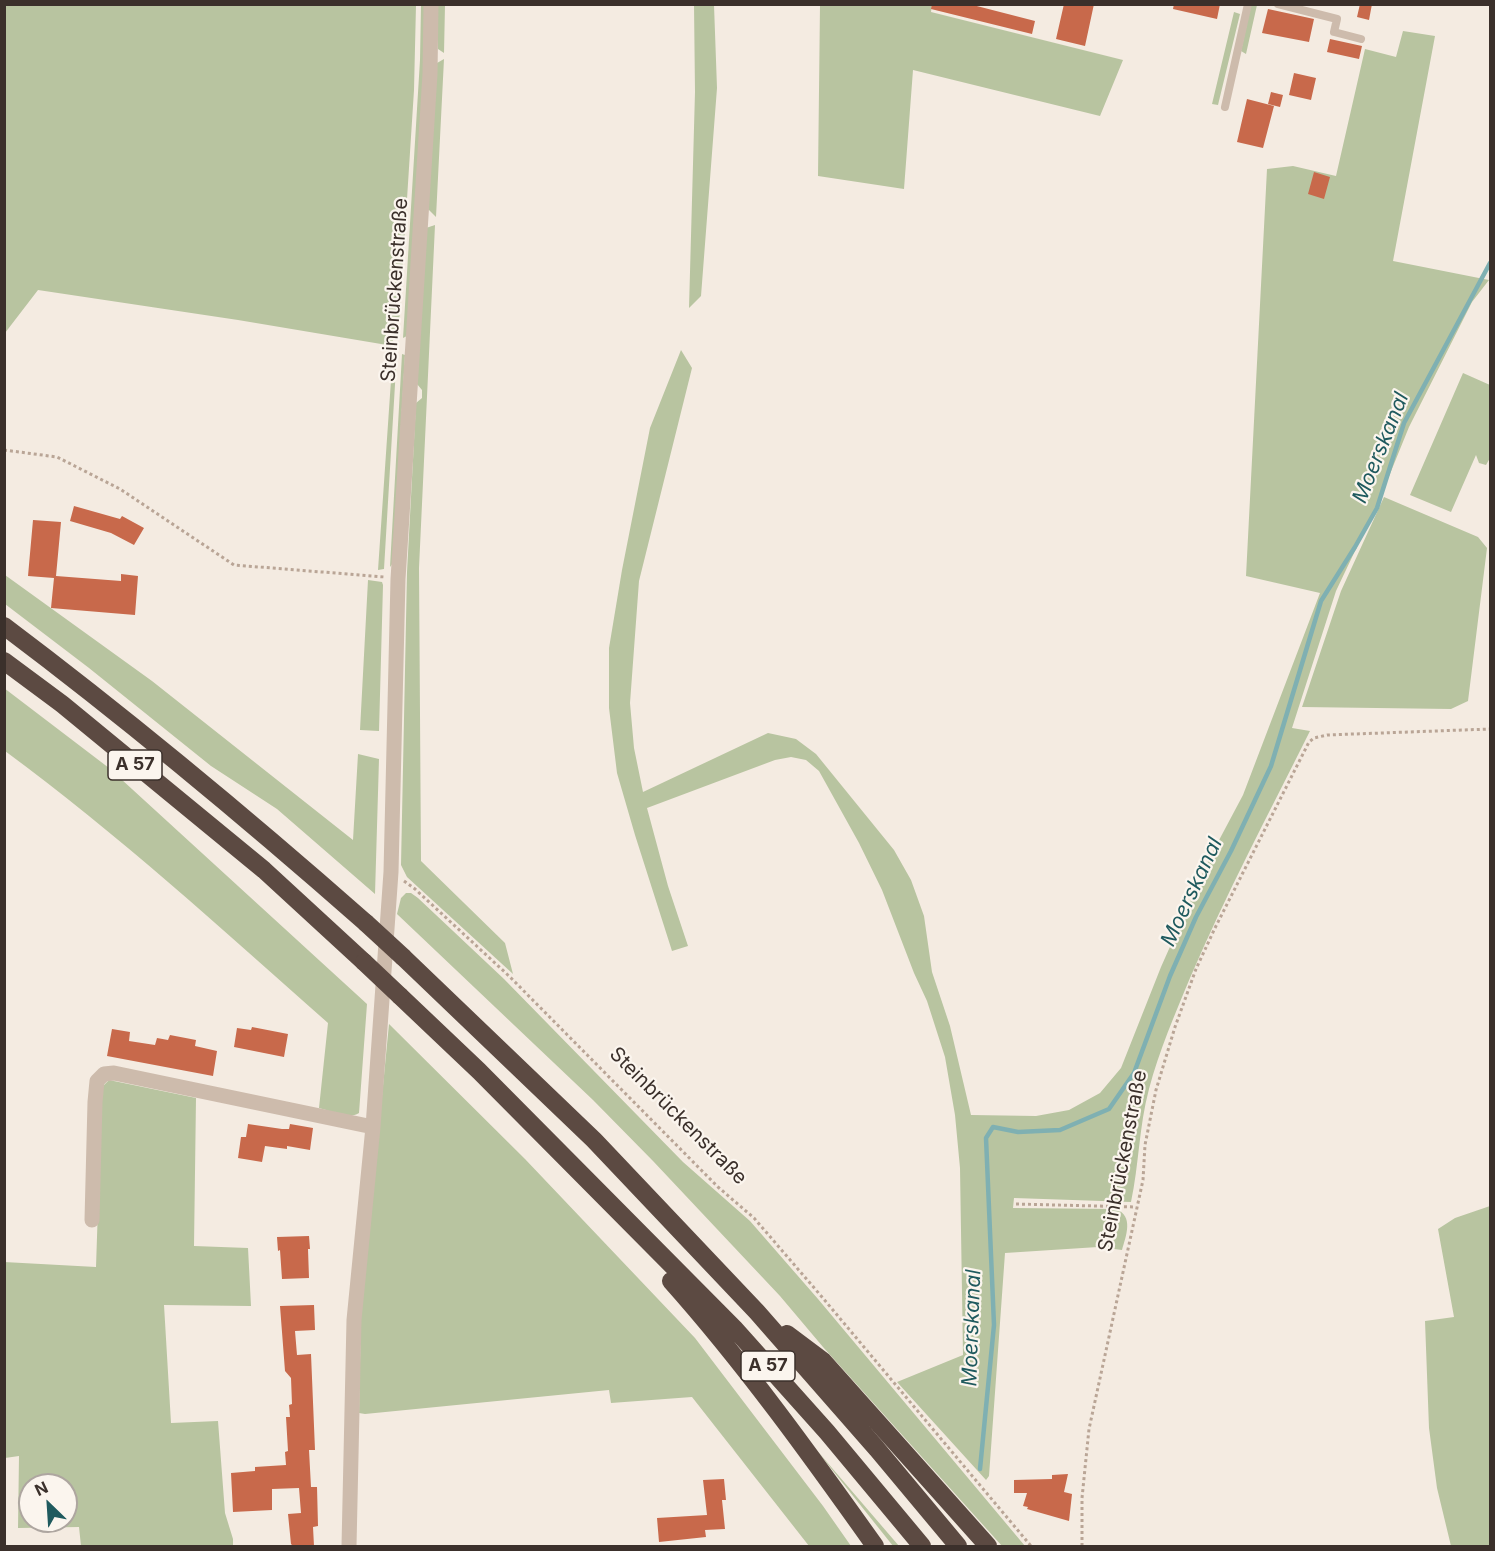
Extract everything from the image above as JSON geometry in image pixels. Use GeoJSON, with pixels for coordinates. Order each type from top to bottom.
{"type":"FeatureCollection","features":[{"type":"Feature","properties":{"kind":"highway","name":"A 57"},"geometry":{"type":"LineString","coordinates":[[4,626],[76,680],[250,822],[366,923],[594,1140],[757,1312],[958,1546]]}},
{"type":"Feature","properties":{"kind":"highway","name":"A 57"},"geometry":{"type":"LineString","coordinates":[[4,662],[62,704],[264,870],[478,1071],[734,1328],[827,1432],[922,1546]]}},
{"type":"Feature","properties":{"kind":"highway"},"geometry":{"type":"LineString","coordinates":[[603,1196],[627,1231],[700,1314],[875,1546]]}},
{"type":"Feature","properties":{"kind":"highway"},"geometry":{"type":"LineString","coordinates":[[757,1312],[823,1361],[988,1546]]}},
{"type":"Feature","properties":{"kind":"highway"},"geometry":{"type":"LineString","coordinates":[[830,1484],[884,1546]]}},
{"type":"Feature","properties":{"kind":"street","name":"Steinbrückenstraße"},"geometry":{"type":"LineString","coordinates":[[349,1546],[354,1320],[373,1126],[391,872],[398,579],[430,74],[431,4]]}},
{"type":"Feature","properties":{"kind":"street"},"geometry":{"type":"LineString","coordinates":[[92,1220],[97,1081],[104,1074],[114,1073],[373,1126]]}},
{"type":"Feature","properties":{"kind":"lane"},"geometry":{"type":"LineString","coordinates":[[1225,107],[1248,4]]}},
{"type":"Feature","properties":{"kind":"lane"},"geometry":{"type":"LineString","coordinates":[[1278,4],[1337,19],[1334,32],[1361,39]]}},
{"type":"Feature","properties":{"kind":"path"},"geometry":{"type":"LineString","coordinates":[[4,450],[57,457],[120,489],[234,565],[398,579]]}},
{"type":"Feature","properties":{"kind":"path","name":"Steinbrückenstraße"},"geometry":{"type":"LineString","coordinates":[[1082,1546],[1082,1498],[1089,1429],[1143,1180],[1145,1145],[1156,1090],[1178,1017],[1215,928],[1309,742],[1314,738],[1327,735],[1491,729]]}},
{"type":"Feature","properties":{"kind":"path","name":"Steinbrückenstraße"},"geometry":{"type":"LineString","coordinates":[[391,872],[415,889],[509,976],[718,1187],[754,1218],[1031,1546]]}},
{"type":"Feature","properties":{"kind":"path"},"geometry":{"type":"LineString","coordinates":[[1016,1204],[1136,1207]]}},
{"type":"Feature","properties":{"kind":"green space"},"geometry":{"type":"Polygon","coordinates":[[[4,5],[416,5],[414,90],[398,339],[393,340],[393,346],[38,290],[5,333],[4,5]]]}},
{"type":"Feature","properties":{"kind":"green space"},"geometry":{"type":"Polygon","coordinates":[[[421,5],[424,5],[424,70],[407,336],[403,338],[420,60],[421,5]]]}},
{"type":"Feature","properties":{"kind":"green space"},"geometry":{"type":"Polygon","coordinates":[[[438,5],[445,5],[444,53],[438,49],[438,5]]]}},
{"type":"Feature","properties":{"kind":"green space"},"geometry":{"type":"Polygon","coordinates":[[[694,5],[714,5],[717,88],[701,296],[689,308],[695,92],[694,5]]]}},
{"type":"Feature","properties":{"kind":"green space"},"geometry":{"type":"Polygon","coordinates":[[[820,5],[932,5],[931,12],[1123,60],[1100,116],[913,70],[904,189],[818,176],[820,5]]]}},
{"type":"Feature","properties":{"kind":"green space"},"geometry":{"type":"Polygon","coordinates":[[[1251,5],[1257,5],[1246,54],[1241,51],[1251,5]]]}},
{"type":"Feature","properties":{"kind":"green space"},"geometry":{"type":"Polygon","coordinates":[[[1234,12],[1240,14],[1218,105],[1212,104],[1234,12]]]}},
{"type":"Feature","properties":{"kind":"green space"},"geometry":{"type":"Polygon","coordinates":[[[1403,31],[1435,36],[1393,261],[1489,280],[1472,302],[1409,427],[1381,496],[1336,591],[1292,728],[1310,731],[1218,915],[1168,1033],[1146,1103],[1131,1202],[1014,1198],[1013,1208],[1116,1209],[1125,1216],[1127,1227],[1122,1250],[1098,1247],[1005,1253],[989,1476],[986,1480],[897,1382],[963,1355],[960,1168],[955,1115],[945,1057],[927,1001],[882,890],[819,771],[806,760],[791,757],[775,760],[647,808],[668,886],[688,946],[672,951],[617,773],[609,708],[609,648],[650,428],[681,350],[692,368],[639,581],[630,703],[634,748],[643,792],[768,733],[796,739],[816,754],[894,850],[911,880],[924,916],[932,972],[950,1026],[971,1115],[1036,1116],[1069,1110],[1100,1093],[1121,1068],[1161,967],[1209,859],[1243,795],[1320,593],[1246,576],[1267,169],[1293,166],[1336,176],[1365,49],[1396,57],[1403,31]]]}},
{"type":"Feature","properties":{"kind":"green space"},"geometry":{"type":"Polygon","coordinates":[[[444,59],[436,217],[428,209],[437,63],[444,59]]]}},
{"type":"Feature","properties":{"kind":"green space"},"geometry":{"type":"Polygon","coordinates":[[[435,225],[419,568],[421,861],[505,943],[513,974],[407,877],[401,865],[407,572],[416,403],[422,398],[422,390],[417,384],[426,228],[435,225]]]}},
{"type":"Feature","properties":{"kind":"green space"},"geometry":{"type":"Polygon","coordinates":[[[393,351],[397,351],[384,569],[378,570],[393,351]]]}},
{"type":"Feature","properties":{"kind":"green space"},"geometry":{"type":"Polygon","coordinates":[[[402,354],[405,355],[393,563],[390,567],[402,354]]]}},
{"type":"Feature","properties":{"kind":"green space"},"geometry":{"type":"Polygon","coordinates":[[[1463,373],[1490,385],[1490,458],[1486,465],[1479,463],[1476,455],[1451,512],[1410,495],[1463,373]]]}},
{"type":"Feature","properties":{"kind":"green space"},"geometry":{"type":"Polygon","coordinates":[[[1384,497],[1478,537],[1487,548],[1468,701],[1451,709],[1302,707],[1341,591],[1384,497]]]}},
{"type":"Feature","properties":{"kind":"green space"},"geometry":{"type":"Polygon","coordinates":[[[5,575],[152,681],[353,840],[358,754],[379,759],[375,894],[277,809],[211,766],[5,604],[5,575]]]}},
{"type":"Feature","properties":{"kind":"green space"},"geometry":{"type":"Polygon","coordinates":[[[368,580],[382,582],[383,585],[379,731],[360,730],[368,580]]]}},
{"type":"Feature","properties":{"kind":"green space"},"geometry":{"type":"Polygon","coordinates":[[[4,688],[109,768],[367,1004],[359,1113],[350,1116],[319,1108],[328,1023],[129,849],[5,751],[4,688]]]}},
{"type":"Feature","properties":{"kind":"green space"},"geometry":{"type":"Polygon","coordinates":[[[406,893],[411,893],[418,898],[504,979],[683,1162],[750,1221],[1025,1546],[1002,1546],[780,1296],[653,1161],[593,1100],[397,914],[401,898],[406,893]]]}},
{"type":"Feature","properties":{"kind":"green space"},"geometry":{"type":"Polygon","coordinates":[[[389,1024],[525,1159],[695,1338],[851,1546],[809,1546],[692,1397],[611,1403],[609,1390],[359,1413],[361,1312],[389,1024]]]}},
{"type":"Feature","properties":{"kind":"green space"},"geometry":{"type":"Polygon","coordinates":[[[109,1080],[196,1098],[194,1246],[248,1248],[251,1306],[164,1305],[171,1423],[218,1421],[225,1513],[233,1546],[81,1546],[78,1527],[78,1473],[19,1473],[19,1456],[5,1458],[4,1262],[96,1267],[102,1087],[109,1080]]]}},
{"type":"Feature","properties":{"kind":"green space"},"geometry":{"type":"Polygon","coordinates":[[[1490,1206],[1490,1546],[1451,1546],[1437,1488],[1429,1428],[1425,1321],[1454,1317],[1438,1229],[1455,1218],[1490,1206]]]}},
{"type":"Feature","properties":{"kind":"green space"},"geometry":{"type":"Polygon","coordinates":[[[814,1447],[899,1546],[893,1546],[814,1447]]]}},
{"type":"Feature","properties":{"kind":"building"},"geometry":{"type":"Polygon","coordinates":[[[932,4],[969,4],[1035,21],[1032,34],[931,9],[932,4]]]}},
{"type":"Feature","properties":{"kind":"building"},"geometry":{"type":"Polygon","coordinates":[[[1064,4],[1094,4],[1085,46],[1056,39],[1064,4]]]}},
{"type":"Feature","properties":{"kind":"building"},"geometry":{"type":"Polygon","coordinates":[[[1174,4],[1220,4],[1217,19],[1173,9],[1174,4]]]}},
{"type":"Feature","properties":{"kind":"building"},"geometry":{"type":"Polygon","coordinates":[[[1360,4],[1372,4],[1369,20],[1357,17],[1360,4]]]}},
{"type":"Feature","properties":{"kind":"building"},"geometry":{"type":"Polygon","coordinates":[[[1268,9],[1314,19],[1309,42],[1262,33],[1268,9]]]}},
{"type":"Feature","properties":{"kind":"building"},"geometry":{"type":"Polygon","coordinates":[[[1330,39],[1362,46],[1359,59],[1327,52],[1330,39]]]}},
{"type":"Feature","properties":{"kind":"building"},"geometry":{"type":"Polygon","coordinates":[[[1294,73],[1316,78],[1311,100],[1289,95],[1294,73]]]}},
{"type":"Feature","properties":{"kind":"building"},"geometry":{"type":"Polygon","coordinates":[[[1271,92],[1283,95],[1280,107],[1268,104],[1271,92]]]}},
{"type":"Feature","properties":{"kind":"building"},"geometry":{"type":"Polygon","coordinates":[[[1247,99],[1274,106],[1263,148],[1237,142],[1247,99]]]}},
{"type":"Feature","properties":{"kind":"building"},"geometry":{"type":"Polygon","coordinates":[[[1314,172],[1330,177],[1324,199],[1308,194],[1314,172]]]}},
{"type":"Feature","properties":{"kind":"building"},"geometry":{"type":"Polygon","coordinates":[[[74,506],[120,519],[122,516],[144,528],[134,545],[111,533],[70,521],[74,506]]]}},
{"type":"Feature","properties":{"kind":"building"},"geometry":{"type":"Polygon","coordinates":[[[33,520],[61,522],[56,576],[121,581],[121,574],[138,576],[135,615],[51,608],[54,578],[28,576],[33,520]]]}},
{"type":"Feature","properties":{"kind":"building"},"geometry":{"type":"Polygon","coordinates":[[[252,1027],[288,1034],[284,1057],[234,1047],[237,1028],[251,1030],[252,1027]]]}},
{"type":"Feature","properties":{"kind":"building"},"geometry":{"type":"Polygon","coordinates":[[[112,1029],[130,1032],[129,1041],[155,1045],[157,1038],[168,1040],[170,1035],[196,1040],[195,1046],[217,1051],[213,1076],[107,1056],[112,1029]]]}},
{"type":"Feature","properties":{"kind":"building"},"geometry":{"type":"Polygon","coordinates":[[[248,1124],[282,1129],[289,1129],[290,1124],[313,1128],[310,1150],[287,1146],[287,1149],[265,1146],[262,1162],[238,1158],[241,1137],[246,1137],[248,1124]]]}},
{"type":"Feature","properties":{"kind":"building"},"geometry":{"type":"Polygon","coordinates":[[[309,1236],[309,1278],[282,1279],[277,1237],[309,1236]]]}},
{"type":"Feature","properties":{"kind":"building"},"geometry":{"type":"Polygon","coordinates":[[[314,1305],[315,1330],[295,1331],[297,1355],[311,1354],[315,1450],[309,1450],[311,1487],[317,1487],[318,1526],[313,1527],[314,1546],[293,1546],[288,1514],[301,1513],[299,1488],[272,1489],[272,1510],[233,1512],[231,1473],[255,1471],[255,1467],[286,1465],[285,1452],[288,1451],[286,1417],[290,1417],[289,1405],[292,1404],[291,1378],[285,1371],[280,1306],[314,1305]]]}},
{"type":"Feature","properties":{"kind":"building"},"geometry":{"type":"Polygon","coordinates":[[[1068,1474],[1064,1492],[1072,1494],[1069,1521],[1027,1509],[1028,1507],[1023,1506],[1027,1493],[1014,1493],[1014,1480],[1052,1479],[1052,1475],[1068,1474]]]}},
{"type":"Feature","properties":{"kind":"building"},"geometry":{"type":"Polygon","coordinates":[[[724,1479],[726,1500],[722,1500],[725,1529],[705,1530],[706,1537],[659,1542],[657,1518],[707,1515],[703,1480],[724,1479]]]}},
{"type":"Feature","properties":{"kind":"waterway","name":"Moerskanal"},"geometry":{"type":"LineString","coordinates":[[980,1469],[994,1325],[986,1138],[993,1127],[1018,1132],[1060,1130],[1109,1109],[1134,1073],[1170,976],[1196,917],[1231,851],[1271,766],[1321,601],[1377,508],[1404,423],[1490,263]]}}]}
